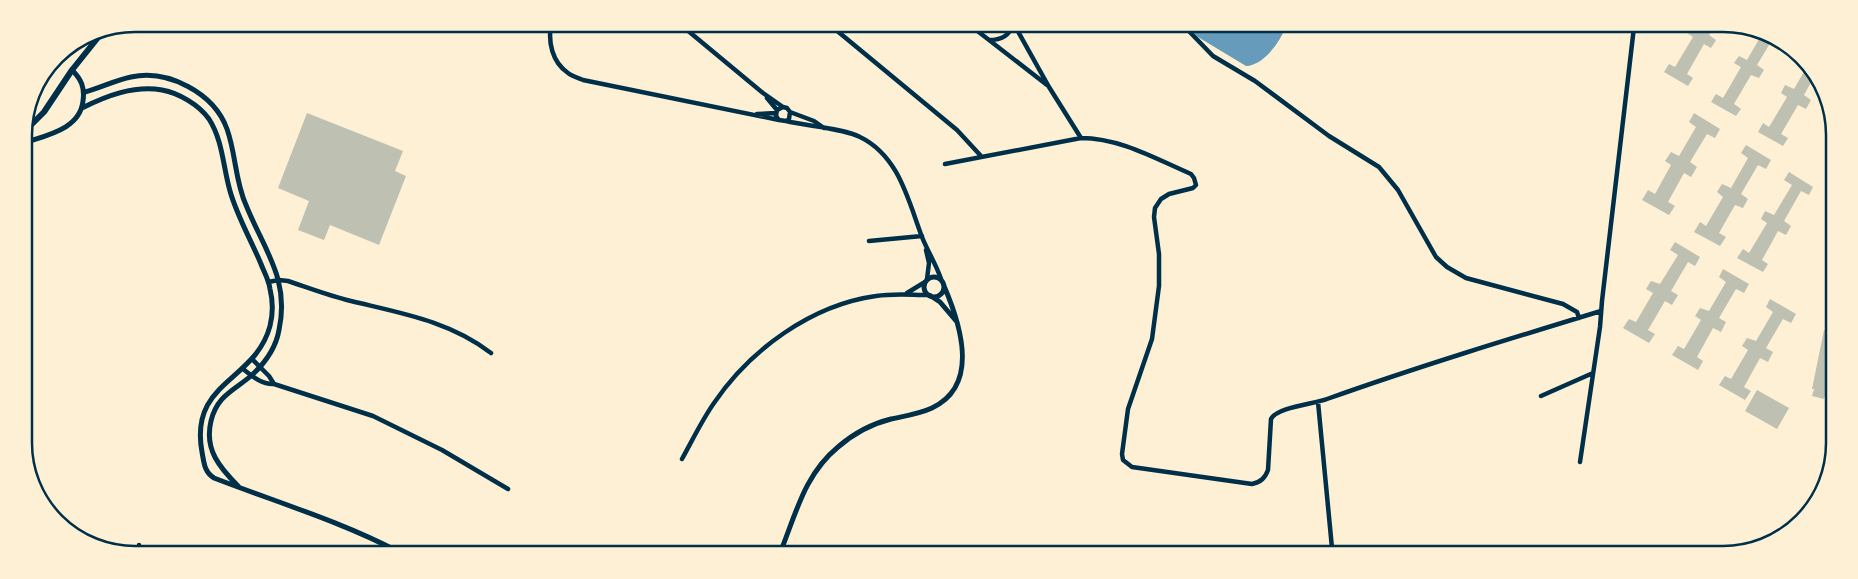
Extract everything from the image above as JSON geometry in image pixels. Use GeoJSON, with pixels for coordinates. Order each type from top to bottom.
{"type":"FeatureCollection","features":[{"type":"Feature","properties":{"kind":"main road"},"geometry":{"type":"LineString","coordinates":[[33,123],[44,112],[72,70],[95,41]]}},
{"type":"Feature","properties":{"kind":"street"},"geometry":{"type":"LineString","coordinates":[[551,32],[551,48],[556,61],[568,73],[583,80],[767,119],[824,128],[858,136],[881,150],[898,174],[926,246],[954,308],[963,346],[963,362],[960,376],[954,389],[945,400],[933,408],[866,428],[851,436],[836,448],[818,467],[807,483],[783,546]]}},
{"type":"Feature","properties":{"kind":"street"},"geometry":{"type":"LineString","coordinates":[[689,32],[763,93],[787,108],[790,112],[814,121],[824,128]]}},
{"type":"Feature","properties":{"kind":"street"},"geometry":{"type":"LineString","coordinates":[[838,32],[957,130],[981,156]]}},
{"type":"Feature","properties":{"kind":"street"},"geometry":{"type":"LineString","coordinates":[[980,32],[1049,88]]}},
{"type":"Feature","properties":{"kind":"street"},"geometry":{"type":"LineString","coordinates":[[990,40],[999,40],[1009,32]]}},
{"type":"Feature","properties":{"kind":"street"},"geometry":{"type":"LineString","coordinates":[[1017,32],[1049,88],[1081,138]]}},
{"type":"Feature","properties":{"kind":"street"},"geometry":{"type":"LineString","coordinates":[[1190,32],[1214,56],[1255,81],[1329,136],[1379,167],[1398,190],[1436,257],[1448,267],[1466,278],[1563,304],[1576,312],[1579,318]]}},
{"type":"Feature","properties":{"kind":"street"},"geometry":{"type":"LineString","coordinates":[[1580,462],[1600,327],[1633,32]]}},
{"type":"Feature","properties":{"kind":"street"},"geometry":{"type":"LineString","coordinates":[[33,139],[69,125],[77,118],[82,108],[84,92],[83,84],[72,70]]}},
{"type":"Feature","properties":{"kind":"street"},"geometry":{"type":"LineString","coordinates":[[84,92],[131,77],[162,77],[179,82],[196,92],[211,104],[226,127],[232,146],[239,186],[245,204],[279,280],[282,300],[279,332],[272,350],[251,376],[231,389],[221,400],[210,422],[212,451],[222,470],[241,489]]}},
{"type":"Feature","properties":{"kind":"street"},"geometry":{"type":"LineString","coordinates":[[82,108],[110,96],[144,88],[163,90],[184,97],[197,107],[207,117],[213,127],[221,148],[230,192],[268,282],[272,303],[272,318],[262,346],[243,369],[217,390],[209,402],[202,420],[200,443],[207,473],[214,478],[241,489],[333,521],[387,546]]}},
{"type":"Feature","properties":{"kind":"street"},"geometry":{"type":"LineString","coordinates":[[763,93],[777,112],[779,120]]}},
{"type":"Feature","properties":{"kind":"street"},"geometry":{"type":"LineString","coordinates":[[754,115],[777,112],[783,107]]}},
{"type":"Feature","properties":{"kind":"street"},"geometry":{"type":"LineString","coordinates":[[786,121],[790,118],[790,112]]}},
{"type":"Feature","properties":{"kind":"street"},"geometry":{"type":"LineString","coordinates":[[945,164],[1081,138],[1098,138],[1114,142],[1191,174],[1196,182],[1193,188],[1169,194],[1155,208],[1154,217],[1159,254],[1159,286],[1152,339],[1128,409],[1122,454],[1123,460],[1132,466],[1252,484],[1266,477],[1273,416],[1281,411],[1318,402],[1398,374],[1601,311]]}},
{"type":"Feature","properties":{"kind":"street"},"geometry":{"type":"LineString","coordinates":[[869,241],[922,236]]}},
{"type":"Feature","properties":{"kind":"street"},"geometry":{"type":"LineString","coordinates":[[926,246],[929,263],[924,289],[930,296],[940,302],[957,322]]}},
{"type":"Feature","properties":{"kind":"street"},"geometry":{"type":"LineString","coordinates":[[906,293],[932,277],[941,279]]}},
{"type":"Feature","properties":{"kind":"street"},"geometry":{"type":"LineString","coordinates":[[268,282],[288,281],[348,301],[404,314],[448,327],[475,340],[491,353]]}},
{"type":"Feature","properties":{"kind":"street"},"geometry":{"type":"LineString","coordinates":[[682,459],[714,403],[733,378],[766,347],[794,327],[827,310],[875,296],[906,293],[930,296],[940,294],[944,286]]}},
{"type":"Feature","properties":{"kind":"street"},"geometry":{"type":"LineString","coordinates":[[252,359],[274,384]]}},
{"type":"Feature","properties":{"kind":"street"},"geometry":{"type":"LineString","coordinates":[[243,369],[265,384],[274,384],[373,416],[442,450],[508,489]]}},
{"type":"Feature","properties":{"kind":"street"},"geometry":{"type":"LineString","coordinates":[[1541,396],[1592,373]]}},
{"type":"Feature","properties":{"kind":"street"},"geometry":{"type":"LineString","coordinates":[[1318,402],[1332,546]]}},
{"type":"Feature","properties":{"kind":"street"},"geometry":{"type":"LineString","coordinates":[[214,478],[222,470]]}},
{"type":"Feature","properties":{"kind":"water"},"geometry":{"type":"Polygon","coordinates":[[[1193,32],[1283,32],[1280,39],[1265,57],[1253,65],[1246,66],[1198,37],[1193,32]]]}},
{"type":"Feature","properties":{"kind":"building"},"geometry":{"type":"Polygon","coordinates":[[[1711,32],[1709,35],[1716,40],[1711,48],[1704,44],[1687,74],[1693,78],[1688,86],[1664,72],[1669,64],[1675,67],[1693,37],[1687,33],[1711,32]]]}},
{"type":"Feature","properties":{"kind":"building"},"geometry":{"type":"Polygon","coordinates":[[[1759,39],[1770,44],[1757,65],[1764,70],[1759,78],[1751,75],[1734,104],[1741,109],[1736,116],[1711,102],[1716,94],[1723,98],[1741,67],[1734,63],[1739,56],[1747,60],[1759,39]]]}},
{"type":"Feature","properties":{"kind":"building"},"geometry":{"type":"Polygon","coordinates":[[[1804,73],[1811,83],[1804,95],[1811,100],[1806,109],[1798,105],[1781,134],[1788,138],[1783,146],[1758,132],[1763,123],[1769,127],[1787,97],[1781,93],[1785,85],[1794,89],[1804,73]]]}},
{"type":"Feature","properties":{"kind":"building"},"geometry":{"type":"Polygon","coordinates":[[[307,113],[403,151],[395,171],[406,176],[379,245],[330,225],[324,240],[298,230],[309,201],[278,188],[307,113]]]}},
{"type":"Feature","properties":{"kind":"building"},"geometry":{"type":"Polygon","coordinates":[[[1694,113],[1720,129],[1715,138],[1707,134],[1690,162],[1697,167],[1691,177],[1684,173],[1668,202],[1675,206],[1669,215],[1642,200],[1648,190],[1655,194],[1671,165],[1665,161],[1671,152],[1679,156],[1696,127],[1689,122],[1694,113]]]}},
{"type":"Feature","properties":{"kind":"building"},"geometry":{"type":"Polygon","coordinates":[[[1746,145],[1771,160],[1766,169],[1758,165],[1741,194],[1748,199],[1743,208],[1735,205],[1719,233],[1726,237],[1720,246],[1694,232],[1700,222],[1706,226],[1723,197],[1717,192],[1722,184],[1731,188],[1748,158],[1741,153],[1746,145]]]}},
{"type":"Feature","properties":{"kind":"building"},"geometry":{"type":"Polygon","coordinates":[[[1789,172],[1813,187],[1809,195],[1801,191],[1784,221],[1791,226],[1786,235],[1778,231],[1762,260],[1768,264],[1763,272],[1737,258],[1743,249],[1749,253],[1767,223],[1761,219],[1765,211],[1774,215],[1792,185],[1784,180],[1789,172]]]}},
{"type":"Feature","properties":{"kind":"building"},"geometry":{"type":"Polygon","coordinates":[[[1675,242],[1700,257],[1695,266],[1688,262],[1671,291],[1678,295],[1672,305],[1665,301],[1648,330],[1655,334],[1649,343],[1623,328],[1629,319],[1636,322],[1653,293],[1646,289],[1651,281],[1660,284],[1678,255],[1670,250],[1675,242]]]}},
{"type":"Feature","properties":{"kind":"building"},"geometry":{"type":"Polygon","coordinates":[[[1723,269],[1749,284],[1744,293],[1736,289],[1719,318],[1726,322],[1721,332],[1713,328],[1697,357],[1703,361],[1698,370],[1672,355],[1678,346],[1684,349],[1701,320],[1695,316],[1700,308],[1709,311],[1726,282],[1719,277],[1723,269]]]}},
{"type":"Feature","properties":{"kind":"building"},"geometry":{"type":"Polygon","coordinates":[[[1770,299],[1796,314],[1791,323],[1783,319],[1766,348],[1773,352],[1768,362],[1760,358],[1744,387],[1751,391],[1745,400],[1719,385],[1725,376],[1731,379],[1748,350],[1742,346],[1747,338],[1756,341],[1773,312],[1766,307],[1770,299]]]}},
{"type":"Feature","properties":{"kind":"building"},"geometry":{"type":"Polygon","coordinates":[[[1824,330],[1826,331],[1826,392],[1824,399],[1812,396],[1814,389],[1812,389],[1824,330]]]}},
{"type":"Feature","properties":{"kind":"building"},"geometry":{"type":"Polygon","coordinates":[[[1757,390],[1789,408],[1777,429],[1745,411],[1757,390]]]}}]}
